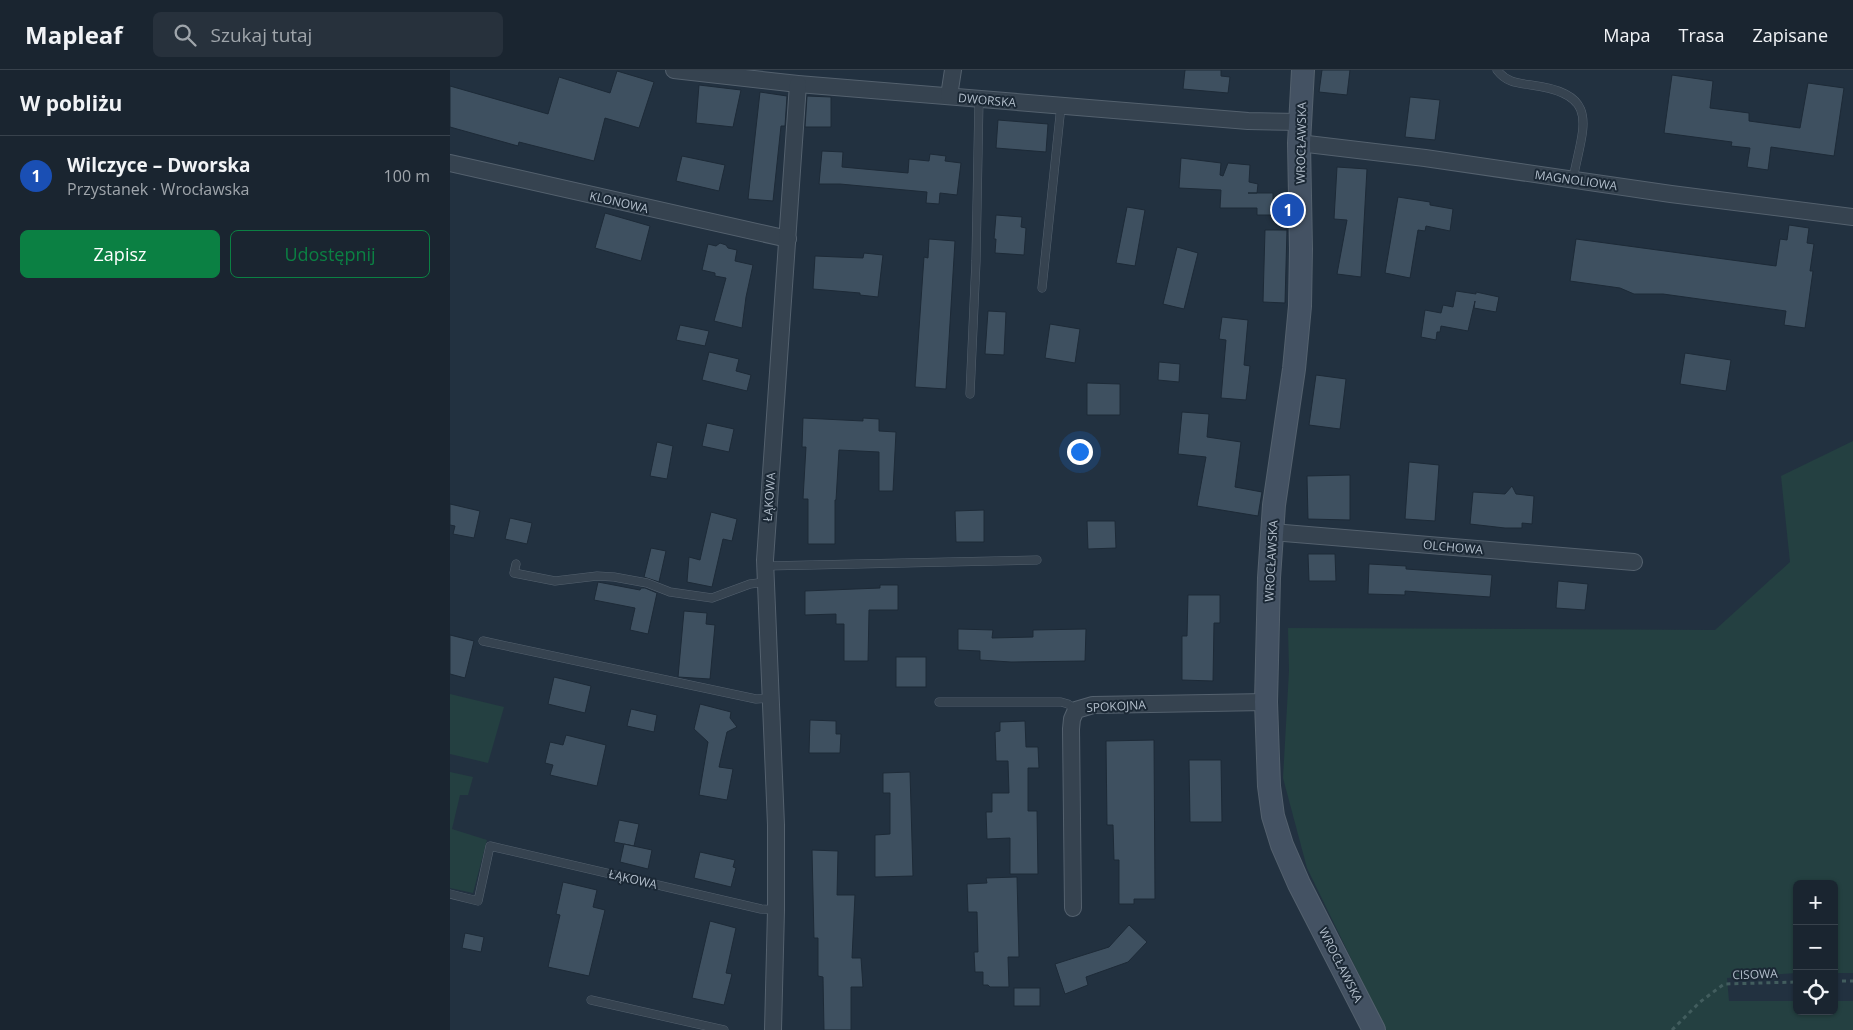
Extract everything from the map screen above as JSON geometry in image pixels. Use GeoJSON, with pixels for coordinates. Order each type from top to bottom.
{"type":"FeatureCollection","features":[{"type":"Feature","properties":{"kind":"street","name":"DWORSKA"},"geometry":{"type":"LineString","coordinates":[[674,70],[798,84],[1248,122],[1299,133]]}},
{"type":"Feature","properties":{"kind":"street"},"geometry":{"type":"LineString","coordinates":[[949,96],[953,70]]}},
{"type":"Feature","properties":{"kind":"street","name":"WROCŁAWSKA"},"geometry":{"type":"LineString","coordinates":[[1303,70],[1299,133],[1300,306],[1294,369],[1282,443],[1272,532],[1266,702],[1269,786],[1273,816],[1282,846],[1298,884],[1374,1030]]}},
{"type":"Feature","properties":{"kind":"street","name":"ŁĄKOWA"},"geometry":{"type":"LineString","coordinates":[[773,1030],[776,825],[765,574],[798,84]]}},
{"type":"Feature","properties":{"kind":"street","name":"MAGNOLIOWA"},"geometry":{"type":"LineString","coordinates":[[1299,133],[1426,158],[1853,218]]}},
{"type":"Feature","properties":{"kind":"street","name":"KLONOWA"},"geometry":{"type":"LineString","coordinates":[[450,163],[788,239]]}},
{"type":"Feature","properties":{"kind":"street","name":"OLCHOWA"},"geometry":{"type":"LineString","coordinates":[[1272,532],[1634,562]]}},
{"type":"Feature","properties":{"kind":"street","name":"SPOKOJNA"},"geometry":{"type":"LineString","coordinates":[[1073,908],[1071,729],[1072,719],[1076,710],[1093,705],[1266,702]]}},
{"type":"Feature","properties":{"kind":"lane"},"geometry":{"type":"LineString","coordinates":[[1497,70],[1509,81],[1561,90],[1577,102],[1582,110],[1583,122],[1581,143],[1573,179]]}},
{"type":"Feature","properties":{"kind":"lane"},"geometry":{"type":"LineString","coordinates":[[970,394],[976,261],[979,99]]}},
{"type":"Feature","properties":{"kind":"lane"},"geometry":{"type":"LineString","coordinates":[[1042,288],[1061,106]]}},
{"type":"Feature","properties":{"kind":"lane"},"geometry":{"type":"LineString","coordinates":[[516,564],[514,572],[536,578],[555,580],[597,576],[614,577],[647,583],[670,592],[712,598],[750,584],[765,574],[1037,560]]}},
{"type":"Feature","properties":{"kind":"lane"},"geometry":{"type":"LineString","coordinates":[[483,641],[756,699],[771,698]]}},
{"type":"Feature","properties":{"kind":"lane"},"geometry":{"type":"LineString","coordinates":[[939,702],[1061,702],[1068,704],[1076,710]]}},
{"type":"Feature","properties":{"kind":"lane","name":"ŁĄKOWA"},"geometry":{"type":"LineString","coordinates":[[450,894],[478,901],[490,846],[760,909],[776,910]]}},
{"type":"Feature","properties":{"kind":"lane"},"geometry":{"type":"LineString","coordinates":[[591,1000],[724,1030]]}},
{"type":"Feature","properties":{"kind":"path"},"geometry":{"type":"LineString","coordinates":[[1838,981],[1853,981]]}},
{"type":"Feature","properties":{"kind":"path","name":"CISOWA"},"geometry":{"type":"LineString","coordinates":[[1672,1030],[1700,1002],[1724,984],[1793,982]]}},
{"type":"Feature","properties":{"kind":"green space"},"geometry":{"type":"Polygon","coordinates":[[[1853,441],[1853,973],[1838,973],[1838,880],[1793,880],[1793,973],[1727,978],[1729,1001],[1793,1001],[1793,1015],[1838,1015],[1838,1001],[1853,1001],[1853,1030],[1386,1030],[1307,868],[1283,778],[1289,671],[1288,628],[1715,630],[1790,562],[1781,476],[1853,441]]]}},
{"type":"Feature","properties":{"kind":"green space"},"geometry":{"type":"Polygon","coordinates":[[[450,694],[504,707],[488,763],[450,754],[450,694]]]}},
{"type":"Feature","properties":{"kind":"green space"},"geometry":{"type":"Polygon","coordinates":[[[450,772],[473,777],[468,795],[460,795],[452,829],[487,840],[473,893],[450,888],[450,772]]]}},
{"type":"Feature","properties":{"kind":"building"},"geometry":{"type":"Polygon","coordinates":[[[1185,70],[1221,70],[1221,76],[1230,77],[1228,93],[1183,89],[1185,70]]]}},
{"type":"Feature","properties":{"kind":"building"},"geometry":{"type":"Polygon","coordinates":[[[1322,70],[1350,70],[1347,95],[1319,92],[1322,70]]]}},
{"type":"Feature","properties":{"kind":"building"},"geometry":{"type":"Polygon","coordinates":[[[617,71],[654,82],[639,128],[605,118],[594,161],[519,142],[518,146],[450,127],[450,86],[548,114],[559,77],[610,93],[617,71]]]}},
{"type":"Feature","properties":{"kind":"building"},"geometry":{"type":"Polygon","coordinates":[[[1672,75],[1713,81],[1710,108],[1749,113],[1749,121],[1800,128],[1808,83],[1844,88],[1834,156],[1771,147],[1768,170],[1747,167],[1750,148],[1731,146],[1732,142],[1664,133],[1672,75]]]}},
{"type":"Feature","properties":{"kind":"building"},"geometry":{"type":"Polygon","coordinates":[[[699,85],[741,90],[733,127],[696,123],[699,85]]]}},
{"type":"Feature","properties":{"kind":"building"},"geometry":{"type":"Polygon","coordinates":[[[760,92],[787,96],[785,126],[781,126],[773,201],[748,199],[760,92]]]}},
{"type":"Feature","properties":{"kind":"building"},"geometry":{"type":"Polygon","coordinates":[[[807,96],[831,97],[831,127],[805,127],[807,96]]]}},
{"type":"Feature","properties":{"kind":"building"},"geometry":{"type":"Polygon","coordinates":[[[1410,97],[1440,100],[1435,140],[1405,137],[1410,97]]]}},
{"type":"Feature","properties":{"kind":"building"},"geometry":{"type":"Polygon","coordinates":[[[998,120],[1048,124],[1046,152],[996,148],[998,120]]]}},
{"type":"Feature","properties":{"kind":"building"},"geometry":{"type":"Polygon","coordinates":[[[822,151],[843,152],[842,167],[908,173],[909,159],[929,161],[930,154],[946,156],[945,161],[961,163],[957,195],[940,193],[939,204],[926,203],[927,192],[840,184],[819,184],[822,151]]]}},
{"type":"Feature","properties":{"kind":"building"},"geometry":{"type":"Polygon","coordinates":[[[682,156],[725,165],[719,191],[676,181],[682,156]]]}},
{"type":"Feature","properties":{"kind":"building"},"geometry":{"type":"Polygon","coordinates":[[[1181,158],[1221,163],[1220,175],[1223,176],[1228,163],[1250,165],[1249,182],[1258,184],[1257,193],[1273,193],[1273,215],[1257,215],[1257,208],[1220,208],[1221,190],[1179,188],[1181,158]]]}},
{"type":"Feature","properties":{"kind":"building"},"geometry":{"type":"Polygon","coordinates":[[[1337,167],[1367,169],[1361,277],[1337,274],[1347,220],[1334,219],[1337,167]]]}},
{"type":"Feature","properties":{"kind":"building"},"geometry":{"type":"Polygon","coordinates":[[[1398,197],[1430,202],[1430,205],[1453,209],[1450,231],[1426,226],[1425,231],[1418,230],[1410,278],[1385,273],[1398,197]]]}},
{"type":"Feature","properties":{"kind":"building"},"geometry":{"type":"Polygon","coordinates":[[[1127,207],[1145,210],[1135,266],[1116,263],[1127,207]]]}},
{"type":"Feature","properties":{"kind":"building"},"geometry":{"type":"Polygon","coordinates":[[[605,213],[650,226],[641,261],[595,248],[605,213]]]}},
{"type":"Feature","properties":{"kind":"building"},"geometry":{"type":"Polygon","coordinates":[[[996,215],[1022,217],[1021,227],[1026,228],[1024,255],[995,253],[996,215]]]}},
{"type":"Feature","properties":{"kind":"building"},"geometry":{"type":"Polygon","coordinates":[[[1789,225],[1809,228],[1807,243],[1814,244],[1810,271],[1813,271],[1805,328],[1784,325],[1786,311],[1663,294],[1634,294],[1620,288],[1570,281],[1576,239],[1776,266],[1780,239],[1787,240],[1789,225]]]}},
{"type":"Feature","properties":{"kind":"building"},"geometry":{"type":"Polygon","coordinates":[[[1265,230],[1287,230],[1285,303],[1263,302],[1265,230]]]}},
{"type":"Feature","properties":{"kind":"building"},"geometry":{"type":"Polygon","coordinates":[[[929,239],[955,241],[946,389],[915,387],[924,257],[928,258],[929,239]]]}},
{"type":"Feature","properties":{"kind":"building"},"geometry":{"type":"Polygon","coordinates":[[[720,243],[728,248],[737,250],[735,261],[753,265],[742,328],[714,321],[726,278],[715,276],[715,273],[702,270],[708,244],[716,246],[720,243]]]}},
{"type":"Feature","properties":{"kind":"building"},"geometry":{"type":"Polygon","coordinates":[[[1177,247],[1198,253],[1184,309],[1163,304],[1177,247]]]}},
{"type":"Feature","properties":{"kind":"building"},"geometry":{"type":"Polygon","coordinates":[[[864,253],[883,255],[878,297],[860,295],[860,293],[813,289],[815,256],[863,258],[864,253]]]}},
{"type":"Feature","properties":{"kind":"building"},"geometry":{"type":"Polygon","coordinates":[[[1456,291],[1476,294],[1476,292],[1499,297],[1496,312],[1474,308],[1475,301],[1468,331],[1441,326],[1440,332],[1437,332],[1436,340],[1421,337],[1425,310],[1441,313],[1443,305],[1453,307],[1456,291]]]}},
{"type":"Feature","properties":{"kind":"building"},"geometry":{"type":"Polygon","coordinates":[[[988,311],[1006,312],[1004,355],[985,354],[988,311]]]}},
{"type":"Feature","properties":{"kind":"building"},"geometry":{"type":"Polygon","coordinates":[[[1222,317],[1248,320],[1244,365],[1250,366],[1246,400],[1221,398],[1226,340],[1219,339],[1222,317]]]}},
{"type":"Feature","properties":{"kind":"building"},"geometry":{"type":"Polygon","coordinates":[[[1050,324],[1080,329],[1075,363],[1045,358],[1050,324]]]}},
{"type":"Feature","properties":{"kind":"building"},"geometry":{"type":"Polygon","coordinates":[[[680,325],[709,331],[705,346],[676,340],[680,325]]]}},
{"type":"Feature","properties":{"kind":"building"},"geometry":{"type":"Polygon","coordinates":[[[709,352],[739,359],[736,371],[751,375],[747,391],[702,380],[709,352]]]}},
{"type":"Feature","properties":{"kind":"building"},"geometry":{"type":"Polygon","coordinates":[[[1685,353],[1731,360],[1726,391],[1680,384],[1685,353]]]}},
{"type":"Feature","properties":{"kind":"building"},"geometry":{"type":"Polygon","coordinates":[[[1159,362],[1180,364],[1179,382],[1158,380],[1159,362]]]}},
{"type":"Feature","properties":{"kind":"building"},"geometry":{"type":"Polygon","coordinates":[[[1316,375],[1346,379],[1340,429],[1309,425],[1316,375]]]}},
{"type":"Feature","properties":{"kind":"building"},"geometry":{"type":"Polygon","coordinates":[[[1087,383],[1120,384],[1120,415],[1087,415],[1087,383]]]}},
{"type":"Feature","properties":{"kind":"building"},"geometry":{"type":"Polygon","coordinates":[[[1182,412],[1209,414],[1207,437],[1241,442],[1235,487],[1262,492],[1258,516],[1197,506],[1206,457],[1178,454],[1182,412]]]}},
{"type":"Feature","properties":{"kind":"building"},"geometry":{"type":"Polygon","coordinates":[[[803,418],[863,421],[863,418],[879,419],[879,431],[896,432],[893,491],[879,491],[879,452],[839,450],[835,500],[835,544],[808,544],[808,499],[803,499],[806,447],[802,447],[803,418]]]}},
{"type":"Feature","properties":{"kind":"building"},"geometry":{"type":"Polygon","coordinates":[[[707,423],[734,429],[729,452],[702,446],[707,423]]]}},
{"type":"Feature","properties":{"kind":"building"},"geometry":{"type":"Polygon","coordinates":[[[657,442],[673,446],[667,479],[650,476],[657,442]]]}},
{"type":"Feature","properties":{"kind":"building"},"geometry":{"type":"Polygon","coordinates":[[[1409,462],[1439,465],[1435,521],[1405,519],[1409,462]]]}},
{"type":"Feature","properties":{"kind":"building"},"geometry":{"type":"Polygon","coordinates":[[[1350,475],[1350,520],[1308,519],[1307,476],[1350,475]]]}},
{"type":"Feature","properties":{"kind":"building"},"geometry":{"type":"Polygon","coordinates":[[[1512,486],[1516,494],[1534,496],[1532,524],[1522,523],[1522,528],[1505,528],[1470,524],[1473,492],[1505,494],[1512,486]]]}},
{"type":"Feature","properties":{"kind":"building"},"geometry":{"type":"Polygon","coordinates":[[[450,504],[480,511],[474,538],[453,534],[455,526],[450,525],[450,504]]]}},
{"type":"Feature","properties":{"kind":"building"},"geometry":{"type":"Polygon","coordinates":[[[984,510],[984,542],[956,542],[955,511],[984,510]]]}},
{"type":"Feature","properties":{"kind":"building"},"geometry":{"type":"Polygon","coordinates":[[[711,512],[737,519],[732,541],[723,539],[712,587],[687,582],[689,557],[700,560],[711,512]]]}},
{"type":"Feature","properties":{"kind":"building"},"geometry":{"type":"Polygon","coordinates":[[[510,518],[532,523],[527,544],[505,539],[510,518]]]}},
{"type":"Feature","properties":{"kind":"building"},"geometry":{"type":"Polygon","coordinates":[[[1087,521],[1115,521],[1116,548],[1088,549],[1087,521]]]}},
{"type":"Feature","properties":{"kind":"building"},"geometry":{"type":"Polygon","coordinates":[[[651,548],[666,551],[659,582],[644,577],[651,548]]]}},
{"type":"Feature","properties":{"kind":"building"},"geometry":{"type":"Polygon","coordinates":[[[1308,554],[1335,554],[1336,581],[1309,581],[1308,554]]]}},
{"type":"Feature","properties":{"kind":"building"},"geometry":{"type":"Polygon","coordinates":[[[1369,564],[1406,566],[1406,569],[1492,575],[1490,597],[1405,591],[1405,595],[1368,594],[1369,564]]]}},
{"type":"Feature","properties":{"kind":"building"},"geometry":{"type":"Polygon","coordinates":[[[1558,581],[1588,584],[1585,610],[1556,608],[1558,581]]]}},
{"type":"Feature","properties":{"kind":"building"},"geometry":{"type":"Polygon","coordinates":[[[598,582],[640,590],[645,588],[657,593],[648,634],[630,630],[635,608],[594,600],[598,582]]]}},
{"type":"Feature","properties":{"kind":"building"},"geometry":{"type":"Polygon","coordinates":[[[880,585],[898,585],[898,610],[869,610],[868,661],[844,661],[844,624],[836,624],[836,614],[805,615],[805,591],[880,588],[880,585]]]}},
{"type":"Feature","properties":{"kind":"building"},"geometry":{"type":"Polygon","coordinates":[[[1188,595],[1220,595],[1220,623],[1214,623],[1213,681],[1182,680],[1182,636],[1187,636],[1188,595]]]}},
{"type":"Feature","properties":{"kind":"building"},"geometry":{"type":"Polygon","coordinates":[[[684,611],[707,613],[706,624],[715,625],[710,679],[678,677],[684,611]]]}},
{"type":"Feature","properties":{"kind":"building"},"geometry":{"type":"Polygon","coordinates":[[[958,629],[993,630],[992,638],[1033,637],[1033,630],[1086,629],[1085,661],[1011,662],[980,660],[980,651],[958,650],[958,629]]]}},
{"type":"Feature","properties":{"kind":"building"},"geometry":{"type":"Polygon","coordinates":[[[450,635],[474,641],[465,678],[450,674],[450,635]]]}},
{"type":"Feature","properties":{"kind":"building"},"geometry":{"type":"Polygon","coordinates":[[[896,657],[926,657],[926,687],[896,687],[896,657]]]}},
{"type":"Feature","properties":{"kind":"building"},"geometry":{"type":"Polygon","coordinates":[[[554,677],[591,686],[585,713],[548,704],[554,677]]]}},
{"type":"Feature","properties":{"kind":"building"},"geometry":{"type":"Polygon","coordinates":[[[700,704],[731,712],[730,718],[737,727],[727,732],[719,767],[733,769],[727,800],[699,795],[708,742],[694,729],[700,704]]]}},
{"type":"Feature","properties":{"kind":"building"},"geometry":{"type":"Polygon","coordinates":[[[631,709],[657,715],[654,732],[627,726],[631,709]]]}},
{"type":"Feature","properties":{"kind":"building"},"geometry":{"type":"Polygon","coordinates":[[[810,720],[836,721],[836,734],[841,734],[840,753],[809,753],[810,720]]]}},
{"type":"Feature","properties":{"kind":"building"},"geometry":{"type":"Polygon","coordinates":[[[1025,721],[1026,747],[1038,747],[1039,768],[1028,768],[1028,811],[1037,811],[1038,874],[1010,874],[1010,838],[987,839],[986,812],[992,812],[992,793],[1009,793],[1008,761],[996,761],[995,732],[1000,731],[1000,722],[1025,721]]]}},
{"type":"Feature","properties":{"kind":"building"},"geometry":{"type":"Polygon","coordinates":[[[566,735],[606,745],[597,786],[550,775],[553,765],[545,763],[550,742],[563,745],[566,735]]]}},
{"type":"Feature","properties":{"kind":"building"},"geometry":{"type":"Polygon","coordinates":[[[1154,740],[1155,899],[1134,899],[1134,904],[1119,904],[1119,860],[1114,860],[1113,825],[1107,825],[1106,741],[1154,740]]]}},
{"type":"Feature","properties":{"kind":"building"},"geometry":{"type":"Polygon","coordinates":[[[1189,760],[1221,760],[1222,822],[1190,822],[1189,760]]]}},
{"type":"Feature","properties":{"kind":"building"},"geometry":{"type":"Polygon","coordinates":[[[910,772],[913,876],[875,877],[875,835],[890,834],[890,793],[883,793],[883,773],[910,772]]]}},
{"type":"Feature","properties":{"kind":"building"},"geometry":{"type":"Polygon","coordinates":[[[619,820],[639,824],[634,846],[614,842],[619,820]]]}},
{"type":"Feature","properties":{"kind":"building"},"geometry":{"type":"Polygon","coordinates":[[[624,844],[652,850],[648,869],[620,862],[624,844]]]}},
{"type":"Feature","properties":{"kind":"building"},"geometry":{"type":"Polygon","coordinates":[[[812,850],[838,851],[837,895],[855,895],[852,958],[861,958],[863,987],[851,987],[851,1030],[824,1030],[823,977],[818,976],[818,938],[814,938],[812,850]]]}},
{"type":"Feature","properties":{"kind":"building"},"geometry":{"type":"Polygon","coordinates":[[[700,852],[735,860],[733,867],[736,868],[731,887],[694,878],[700,852]]]}},
{"type":"Feature","properties":{"kind":"building"},"geometry":{"type":"Polygon","coordinates":[[[1017,877],[1019,957],[1008,957],[1009,987],[990,987],[983,985],[983,972],[975,972],[974,952],[978,952],[977,912],[968,912],[967,884],[987,883],[986,878],[1017,877]]]}},
{"type":"Feature","properties":{"kind":"building"},"geometry":{"type":"Polygon","coordinates":[[[563,882],[597,890],[593,907],[605,910],[589,976],[548,967],[560,915],[556,914],[563,882]]]}},
{"type":"Feature","properties":{"kind":"building"},"geometry":{"type":"Polygon","coordinates":[[[710,921],[736,928],[726,973],[732,974],[724,1005],[692,998],[710,921]]]}},
{"type":"Feature","properties":{"kind":"building"},"geometry":{"type":"Polygon","coordinates":[[[1129,925],[1147,942],[1128,962],[1086,977],[1088,985],[1065,994],[1055,964],[1109,947],[1129,925]]]}},
{"type":"Feature","properties":{"kind":"building"},"geometry":{"type":"Polygon","coordinates":[[[465,933],[484,937],[481,952],[462,948],[465,933]]]}},
{"type":"Feature","properties":{"kind":"building"},"geometry":{"type":"Polygon","coordinates":[[[1014,988],[1040,988],[1040,1006],[1014,1006],[1014,988]]]}},
{"type":"Feature","properties":{"kind":"place","name":"Wilczyce – Dworska"},"geometry":{"type":"Point","coordinates":[1288,210]}}]}
